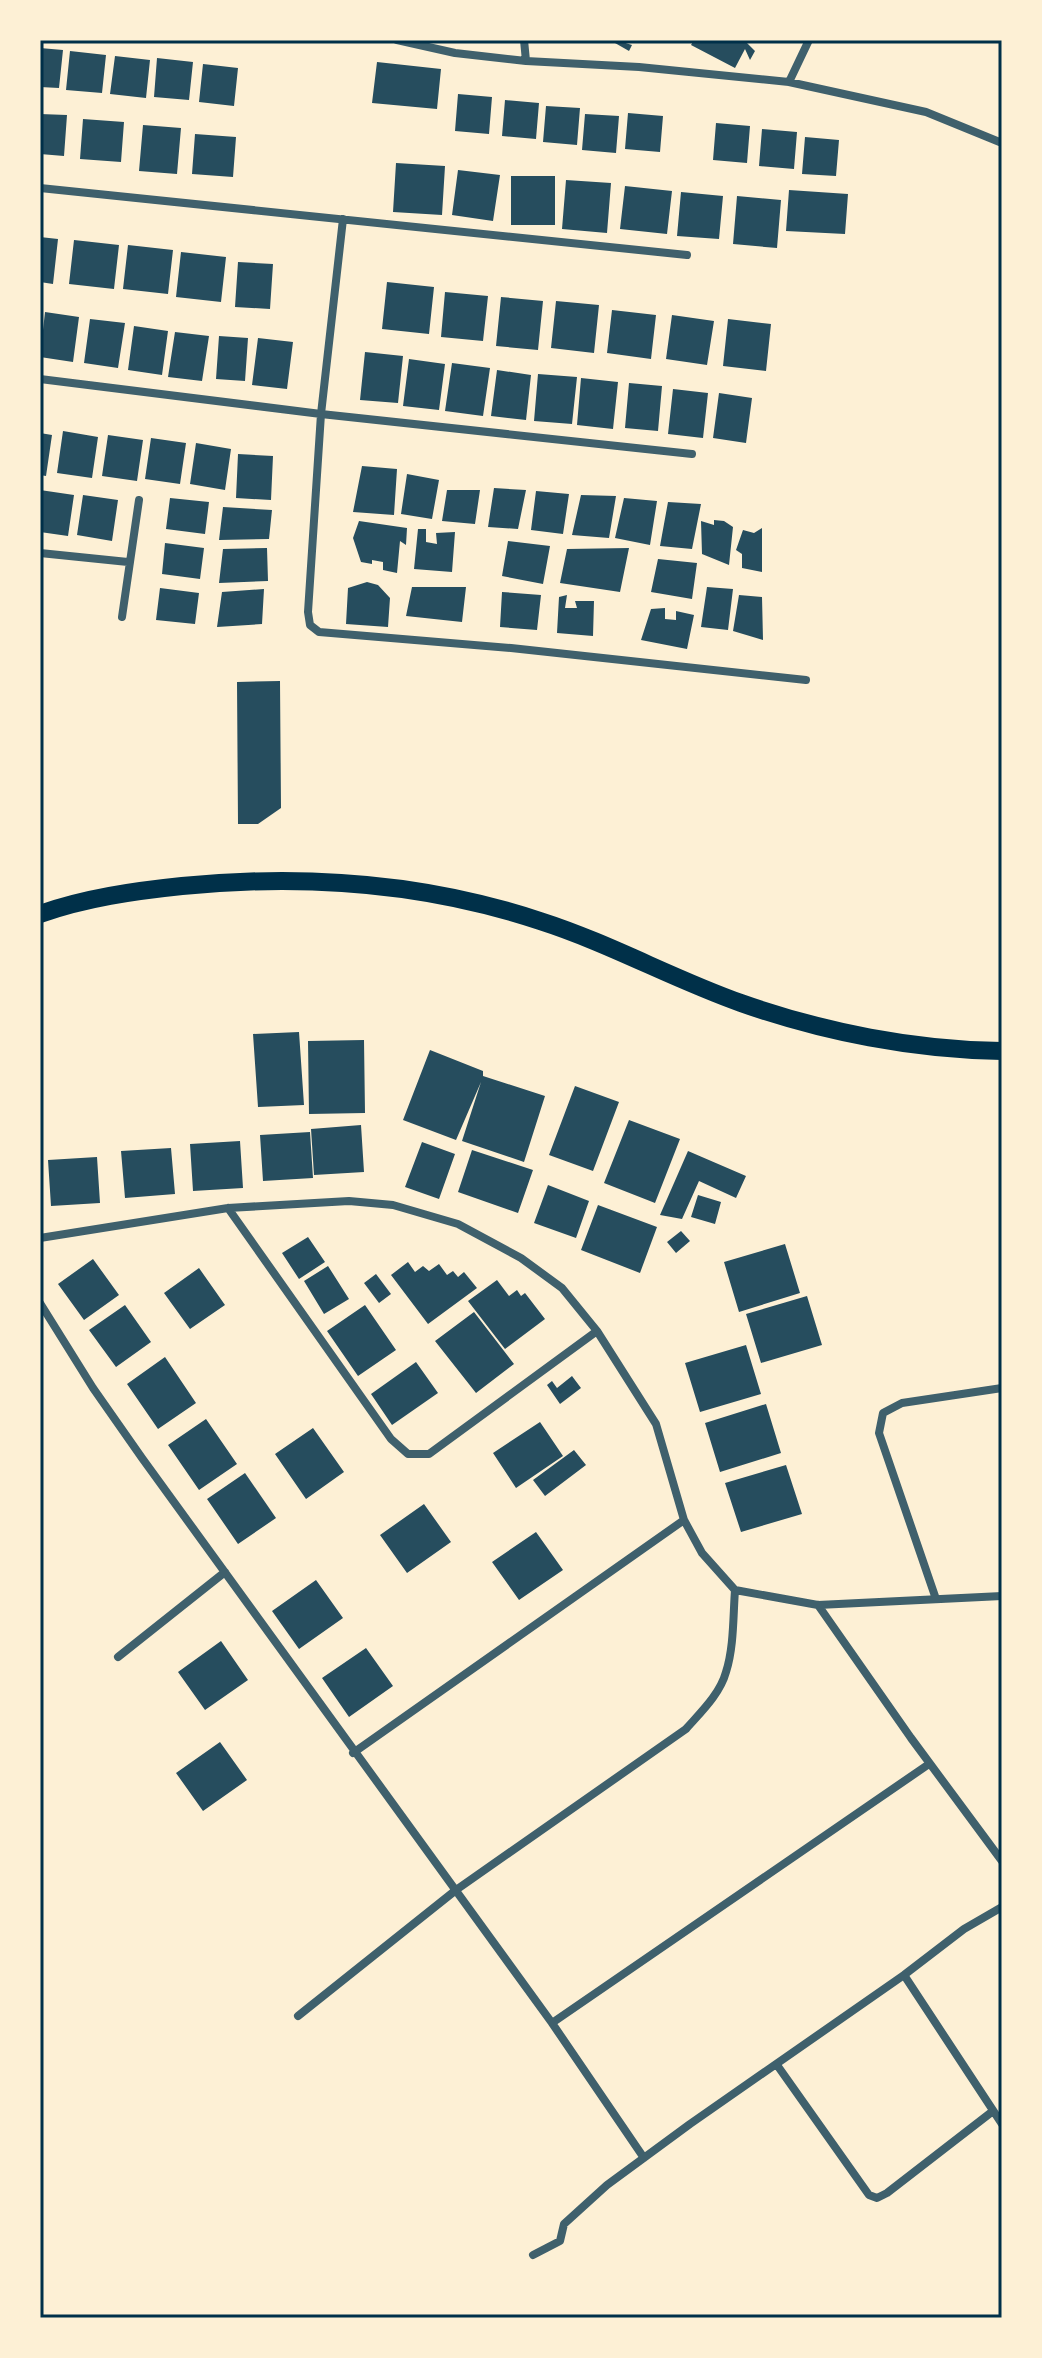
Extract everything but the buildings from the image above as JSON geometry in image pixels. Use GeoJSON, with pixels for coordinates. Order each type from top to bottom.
{"type":"FeatureCollection","features":[{"type":"Feature","properties":{"kind":"main road"},"geometry":{"type":"LineString","coordinates":[[40,914],[138,891],[232,881],[293,879],[380,885],[462,898],[541,921],[740,1003],[816,1025],[951,1048],[1002,1051]]}},
{"type":"Feature","properties":{"kind":"street"},"geometry":{"type":"LineString","coordinates":[[397,40],[455,53],[526,61],[639,67],[789,82],[926,112],[1002,143]]}},
{"type":"Feature","properties":{"kind":"street"},"geometry":{"type":"LineString","coordinates":[[524,40],[526,61]]}},
{"type":"Feature","properties":{"kind":"street"},"geometry":{"type":"LineString","coordinates":[[789,82],[809,40]]}},
{"type":"Feature","properties":{"kind":"street"},"geometry":{"type":"LineString","coordinates":[[40,188],[687,255]]}},
{"type":"Feature","properties":{"kind":"street"},"geometry":{"type":"LineString","coordinates":[[343,219],[321,414],[308,612],[310,625],[319,632],[511,648],[806,680]]}},
{"type":"Feature","properties":{"kind":"street"},"geometry":{"type":"LineString","coordinates":[[40,379],[321,414],[692,454]]}},
{"type":"Feature","properties":{"kind":"street"},"geometry":{"type":"LineString","coordinates":[[122,617],[139,500]]}},
{"type":"Feature","properties":{"kind":"street"},"geometry":{"type":"LineString","coordinates":[[40,553],[128,562]]}},
{"type":"Feature","properties":{"kind":"street"},"geometry":{"type":"LineString","coordinates":[[40,1238],[228,1208],[349,1201],[393,1205],[458,1224],[521,1258],[562,1288],[597,1331],[656,1424],[684,1520],[702,1553],[735,1590],[818,1605],[1002,1596]]}},
{"type":"Feature","properties":{"kind":"street"},"geometry":{"type":"LineString","coordinates":[[228,1208],[391,1439],[408,1454],[429,1454],[597,1331]]}},
{"type":"Feature","properties":{"kind":"street"},"geometry":{"type":"LineString","coordinates":[[40,1303],[93,1388],[353,1753],[552,2023],[644,2158]]}},
{"type":"Feature","properties":{"kind":"street"},"geometry":{"type":"LineString","coordinates":[[936,1599],[879,1433],[883,1413],[902,1403],[1002,1388]]}},
{"type":"Feature","properties":{"kind":"street"},"geometry":{"type":"LineString","coordinates":[[353,1753],[684,1520]]}},
{"type":"Feature","properties":{"kind":"street"},"geometry":{"type":"LineString","coordinates":[[118,1657],[225,1572]]}},
{"type":"Feature","properties":{"kind":"street"},"geometry":{"type":"LineString","coordinates":[[298,2016],[456,1890],[686,1729],[710,1702],[726,1673],[735,1590]]}},
{"type":"Feature","properties":{"kind":"street"},"geometry":{"type":"LineString","coordinates":[[818,1605],[929,1764],[1002,1861]]}},
{"type":"Feature","properties":{"kind":"street"},"geometry":{"type":"LineString","coordinates":[[552,2023],[929,1764]]}},
{"type":"Feature","properties":{"kind":"street"},"geometry":{"type":"LineString","coordinates":[[533,2255],[560,2241],[564,2224],[571,2216],[644,2158],[904,1975],[964,1929],[1002,1907]]}},
{"type":"Feature","properties":{"kind":"street"},"geometry":{"type":"LineString","coordinates":[[904,1975],[1002,2124]]}},
{"type":"Feature","properties":{"kind":"street"},"geometry":{"type":"LineString","coordinates":[[777,2065],[869,2195],[877,2198],[993,2111]]}}]}
